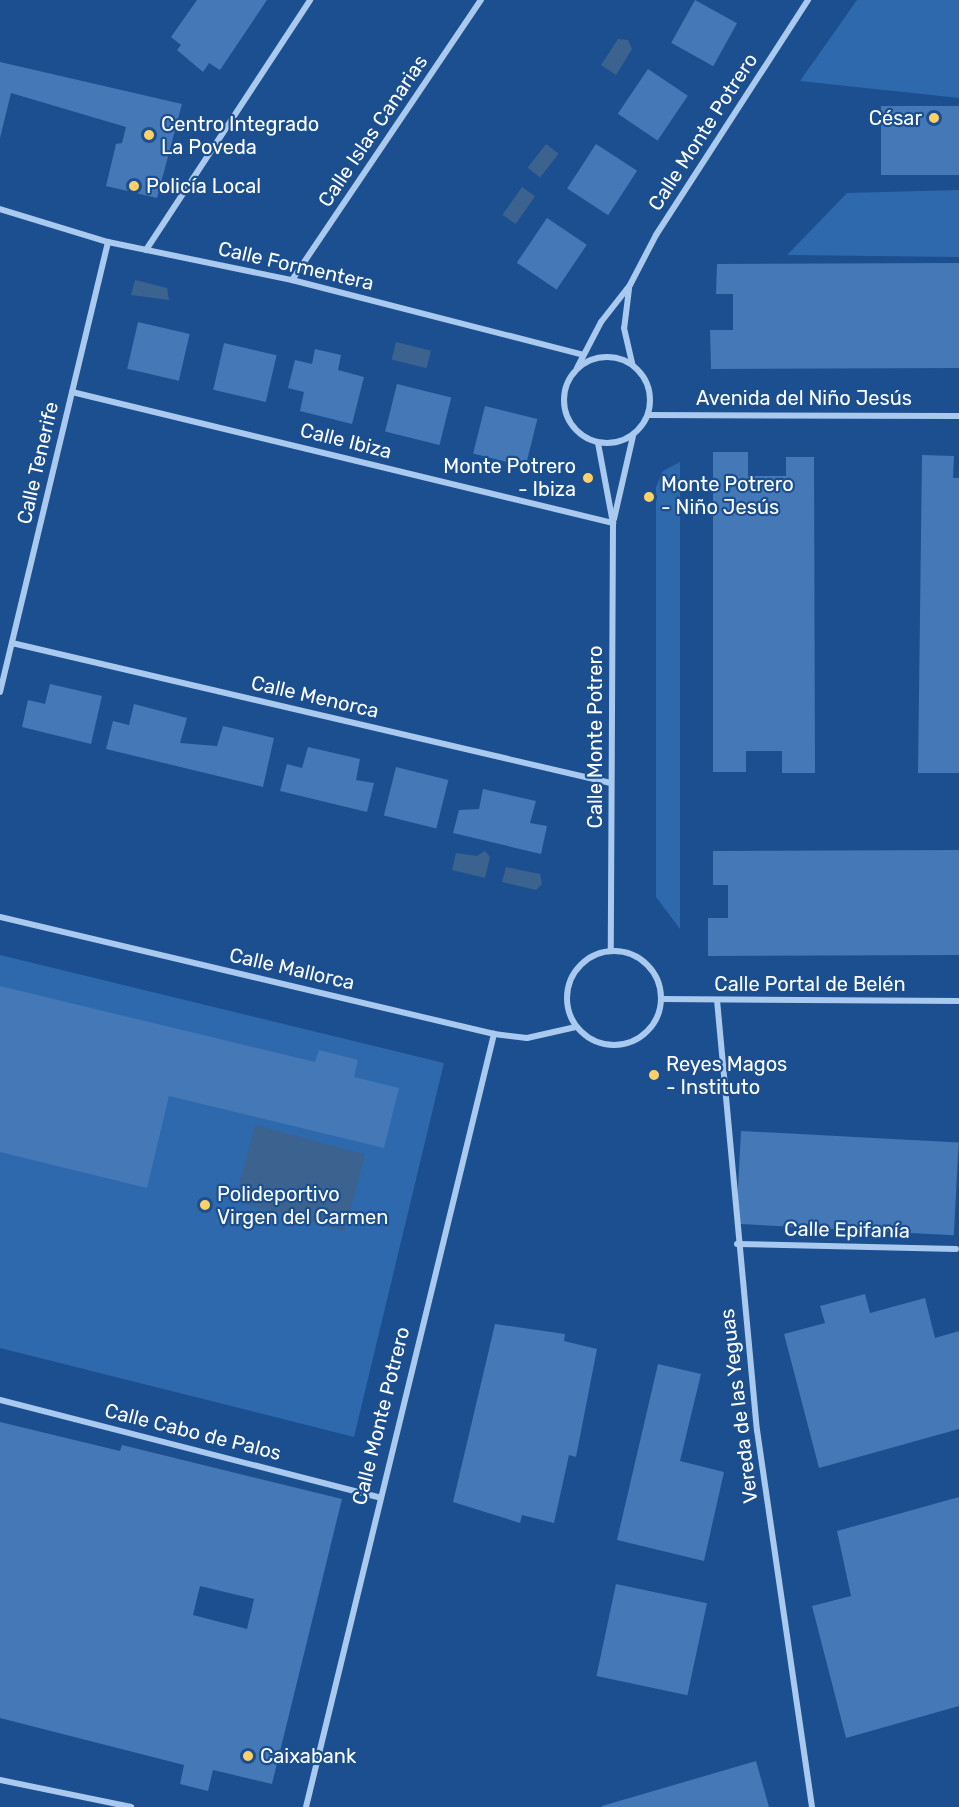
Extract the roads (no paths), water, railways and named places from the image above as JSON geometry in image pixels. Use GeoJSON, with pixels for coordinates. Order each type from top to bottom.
{"type":"FeatureCollection","features":[{"type":"Feature","properties":{"kind":"street"},"geometry":{"type":"LineString","coordinates":[[146,250],[310,0]]}},
{"type":"Feature","properties":{"kind":"street","name":"Calle Islas Canarias"},"geometry":{"type":"LineString","coordinates":[[291,280],[481,0]]}},
{"type":"Feature","properties":{"kind":"street","name":"Calle Monte Potrero"},"geometry":{"type":"LineString","coordinates":[[577,369],[630,285],[656,235],[808,0]]}},
{"type":"Feature","properties":{"kind":"street","name":"Calle Formentera"},"geometry":{"type":"LineString","coordinates":[[0,209],[108,242],[291,280],[584,355]]}},
{"type":"Feature","properties":{"kind":"street","name":"Calle Tenerife"},"geometry":{"type":"LineString","coordinates":[[0,692],[108,242]]}},
{"type":"Feature","properties":{"kind":"street","name":"Calle Monte Potrero"},"geometry":{"type":"LineString","coordinates":[[630,285],[624,328],[633,365]]}},
{"type":"Feature","properties":{"kind":"street"},"geometry":{"type":"LineString","coordinates":[[604,357],[633,365],[648,386],[648,415],[633,436],[598,443],[579,434],[567,417],[564,396],[577,369],[604,357]]}},
{"type":"Feature","properties":{"kind":"street","name":"Calle Ibiza"},"geometry":{"type":"LineString","coordinates":[[72,392],[613,523]]}},
{"type":"Feature","properties":{"kind":"street","name":"Avenida del Niño Jesús"},"geometry":{"type":"LineString","coordinates":[[648,415],[959,416]]}},
{"type":"Feature","properties":{"kind":"street","name":"Calle Monte Potrero"},"geometry":{"type":"LineString","coordinates":[[613,523],[633,436]]}},
{"type":"Feature","properties":{"kind":"street","name":"Calle Monte Potrero"},"geometry":{"type":"LineString","coordinates":[[598,443],[613,523],[611,951]]}},
{"type":"Feature","properties":{"kind":"street","name":"Calle Menorca"},"geometry":{"type":"LineString","coordinates":[[12,643],[611,783]]}},
{"type":"Feature","properties":{"kind":"street","name":"Calle Mallorca"},"geometry":{"type":"LineString","coordinates":[[0,917],[494,1034],[527,1038],[576,1027]]}},
{"type":"Feature","properties":{"kind":"street"},"geometry":{"type":"LineString","coordinates":[[611,951],[648,966],[661,999],[655,1022],[632,1042],[608,1045],[576,1027],[568,1007],[570,981],[587,960],[611,951]]}},
{"type":"Feature","properties":{"kind":"street","name":"Calle Portal de Belén"},"geometry":{"type":"LineString","coordinates":[[661,999],[959,1000]]}},
{"type":"Feature","properties":{"kind":"street","name":"Vereda de las Yeguas"},"geometry":{"type":"LineString","coordinates":[[717,1000],[737,1244],[757,1430],[812,1807]]}},
{"type":"Feature","properties":{"kind":"street","name":"Calle Monte Potrero"},"geometry":{"type":"LineString","coordinates":[[306,1807],[378,1497],[494,1034]]}},
{"type":"Feature","properties":{"kind":"street","name":"Calle Epifanía"},"geometry":{"type":"LineString","coordinates":[[737,1244],[956,1249]]}},
{"type":"Feature","properties":{"kind":"street","name":"Calle Cabo de Palos"},"geometry":{"type":"LineString","coordinates":[[0,1400],[378,1497]]}},
{"type":"Feature","properties":{"kind":"street"},"geometry":{"type":"LineString","coordinates":[[0,1780],[131,1807]]}},
{"type":"Feature","properties":{"kind":"place","name":"César"},"geometry":{"type":"Point","coordinates":[934,118]}},
{"type":"Feature","properties":{"kind":"place","name":"Centro Integrado La Poveda"},"geometry":{"type":"Point","coordinates":[149,135]}},
{"type":"Feature","properties":{"kind":"place","name":"Policía Local"},"geometry":{"type":"Point","coordinates":[134,186]}},
{"type":"Feature","properties":{"kind":"place","name":"Monte Potrero - Ibiza"},"geometry":{"type":"Point","coordinates":[588,478]}},
{"type":"Feature","properties":{"kind":"place","name":"Monte Potrero - Niño Jesús"},"geometry":{"type":"Point","coordinates":[649,497]}},
{"type":"Feature","properties":{"kind":"place","name":"Reyes Magos - Instituto"},"geometry":{"type":"Point","coordinates":[654,1075]}},
{"type":"Feature","properties":{"kind":"place","name":"Polideportivo Virgen del Carmen"},"geometry":{"type":"Point","coordinates":[205,1205]}},
{"type":"Feature","properties":{"kind":"place","name":"Caixabank"},"geometry":{"type":"Point","coordinates":[248,1756]}}]}
